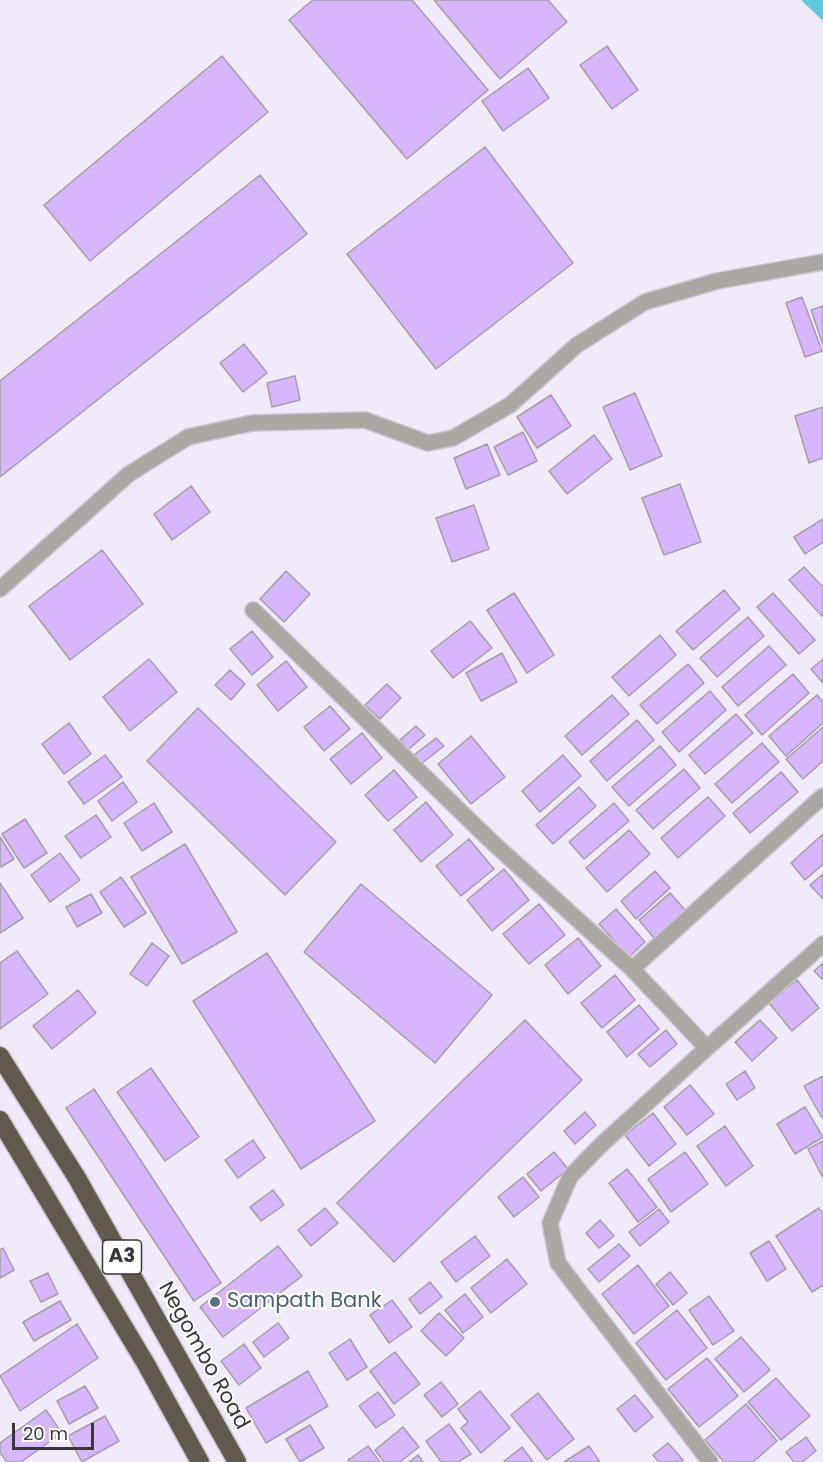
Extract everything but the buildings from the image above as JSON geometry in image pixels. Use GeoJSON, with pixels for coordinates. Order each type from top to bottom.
{"type":"FeatureCollection","features":[{"type":"Feature","properties":{"kind":"highway","name":"Negombo Road"},"geometry":{"type":"LineString","coordinates":[[0,1056],[77,1178],[237,1462]]}},
{"type":"Feature","properties":{"kind":"highway","name":"A3"},"geometry":{"type":"LineString","coordinates":[[0,1120],[141,1354],[200,1462]]}},
{"type":"Feature","properties":{"kind":"street"},"geometry":{"type":"LineString","coordinates":[[0,589],[129,474],[188,437],[252,423],[365,420],[428,443],[453,438],[510,405],[577,345],[645,302],[717,281],[823,262]]}},
{"type":"Feature","properties":{"kind":"street"},"geometry":{"type":"LineString","coordinates":[[253,610],[490,841],[632,969],[707,1048]]}},
{"type":"Feature","properties":{"kind":"street"},"geometry":{"type":"LineString","coordinates":[[632,969],[823,796]]}},
{"type":"Feature","properties":{"kind":"street"},"geometry":{"type":"LineString","coordinates":[[710,1462],[558,1263],[550,1223],[570,1177],[600,1146],[823,944]]}},
{"type":"Feature","properties":{"kind":"water"},"geometry":{"type":"Polygon","coordinates":[[[801,0],[823,0],[823,21],[801,0]]]}},
{"type":"Feature","properties":{"kind":"place","name":"Sampath Bank"},"geometry":{"type":"Point","coordinates":[215,1302]}}]}
